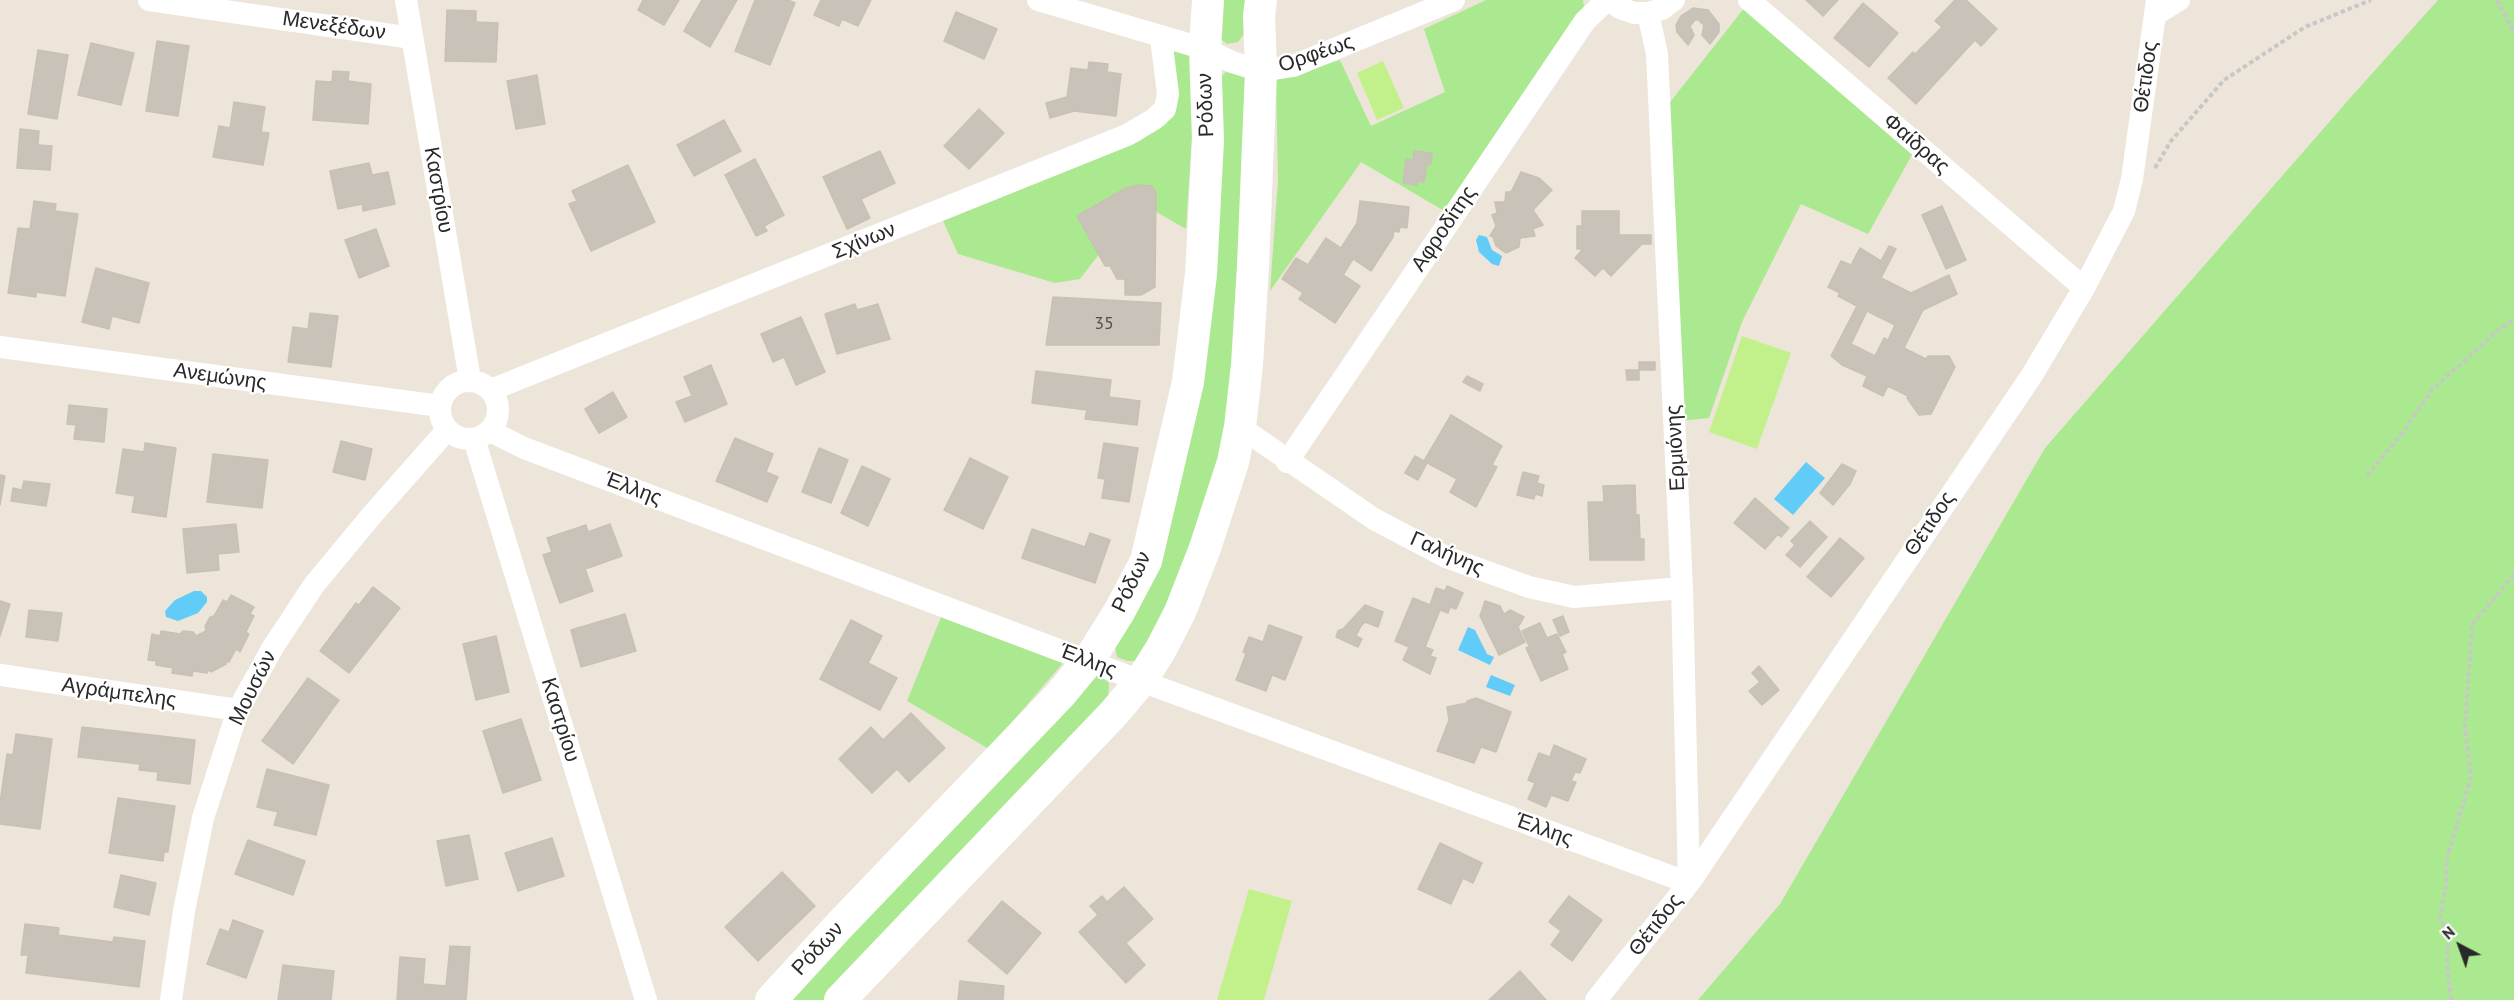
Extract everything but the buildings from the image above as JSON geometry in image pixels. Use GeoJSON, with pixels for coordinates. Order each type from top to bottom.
{"type":"FeatureCollection","features":[{"type":"Feature","properties":{"kind":"street","name":"Μενεξέδων"},"geometry":{"type":"LineString","coordinates":[[149,0],[412,38]]}},
{"type":"Feature","properties":{"kind":"street","name":"Καστρίου"},"geometry":{"type":"LineString","coordinates":[[406,0],[470,380]]}},
{"type":"Feature","properties":{"kind":"street","name":"Ορφέως"},"geometry":{"type":"LineString","coordinates":[[1038,0],[1204,49],[1232,62],[1261,71],[1293,66],[1454,0]]}},
{"type":"Feature","properties":{"kind":"street","name":"Ρόδων"},"geometry":{"type":"LineString","coordinates":[[771,1000],[846,918],[1060,695],[1089,660],[1119,612],[1146,561],[1188,382],[1201,274],[1208,140],[1204,49],[1208,0]]}},
{"type":"Feature","properties":{"kind":"street"},"geometry":{"type":"LineString","coordinates":[[840,1000],[1141,681],[1180,612],[1205,548],[1233,462],[1240,427],[1250,310],[1261,71],[1259,16],[1261,0]]}},
{"type":"Feature","properties":{"kind":"street"},"geometry":{"type":"LineString","coordinates":[[1608,0],[1634,13],[1648,13],[1662,9],[1674,0]]}},
{"type":"Feature","properties":{"kind":"street","name":"Αφροδίτης"},"geometry":{"type":"LineString","coordinates":[[1287,462],[1585,21],[1608,0]]}},
{"type":"Feature","properties":{"kind":"street","name":"Φαίδρας"},"geometry":{"type":"LineString","coordinates":[[1749,0],[2084,288]]}},
{"type":"Feature","properties":{"kind":"street"},"geometry":{"type":"LineString","coordinates":[[2156,8],[2179,0]]}},
{"type":"Feature","properties":{"kind":"street","name":"Θέτιδος"},"geometry":{"type":"LineString","coordinates":[[1596,1000],[1689,883],[2032,375],[2084,288],[2124,211],[2132,178],[2156,8]]}},
{"type":"Feature","properties":{"kind":"street","name":"Ερμιόνης"},"geometry":{"type":"LineString","coordinates":[[1648,13],[1657,54],[1682,588],[1689,883]]}},
{"type":"Feature","properties":{"kind":"street","name":"Σχίνων"},"geometry":{"type":"LineString","coordinates":[[491,390],[1127,135],[1154,119],[1165,109],[1168,94],[1161,38]]}},
{"type":"Feature","properties":{"kind":"street","name":"Ανεμώνης"},"geometry":{"type":"LineString","coordinates":[[0,347],[440,406]]}},
{"type":"Feature","properties":{"kind":"street"},"geometry":{"type":"LineString","coordinates":[[470,380],[481,383],[491,390],[498,403],[498,417],[482,435],[458,438],[447,430],[440,418],[440,406],[445,393],[455,384],[470,380]]}},
{"type":"Feature","properties":{"kind":"street","name":"Γαλήνης"},"geometry":{"type":"LineString","coordinates":[[1240,427],[1287,462],[1374,519],[1446,557],[1529,587],[1574,597],[1682,588]]}},
{"type":"Feature","properties":{"kind":"street","name":"Μουσών"},"geometry":{"type":"LineString","coordinates":[[171,1000],[184,910],[203,818],[238,710],[273,647],[314,585],[447,430]]}},
{"type":"Feature","properties":{"kind":"street","name":"Καστρίου"},"geometry":{"type":"LineString","coordinates":[[482,435],[646,1000]]}},
{"type":"Feature","properties":{"kind":"street","name":"Έλλης"},"geometry":{"type":"LineString","coordinates":[[482,435],[524,448],[1141,681],[1689,883]]}},
{"type":"Feature","properties":{"kind":"street","name":"Αγράμπελης"},"geometry":{"type":"LineString","coordinates":[[0,675],[238,710]]}},
{"type":"Feature","properties":{"kind":"path"},"geometry":{"type":"LineString","coordinates":[[2132,178],[2153,171],[2170,141],[2224,80],[2305,27],[2371,0]]}},
{"type":"Feature","properties":{"kind":"path"},"geometry":{"type":"LineString","coordinates":[[2497,0],[2514,33]]}},
{"type":"Feature","properties":{"kind":"path"},"geometry":{"type":"LineString","coordinates":[[2367,476],[2403,432],[2432,390],[2496,332],[2514,319]]}},
{"type":"Feature","properties":{"kind":"path"},"geometry":{"type":"LineString","coordinates":[[2451,1000],[2447,963],[2448,938],[2440,916],[2446,885],[2447,858],[2471,777],[2465,729],[2472,625],[2514,574]]}},
{"type":"Feature","properties":{"kind":"green space"},"geometry":{"type":"Polygon","coordinates":[[[1218,0],[1251,0],[1247,30],[1238,42],[1227,44],[1218,37],[1218,0]]]}},
{"type":"Feature","properties":{"kind":"green space"},"geometry":{"type":"Polygon","coordinates":[[[1486,0],[1583,0],[1584,7],[1446,212],[1361,162],[1270,291],[1278,180],[1276,80],[1340,60],[1371,126],[1445,92],[1424,29],[1486,0]]]}},
{"type":"Feature","properties":{"kind":"green space"},"geometry":{"type":"Polygon","coordinates":[[[2438,0],[2514,0],[2514,1000],[1698,1000],[1780,904],[2045,448],[2438,0]]]}},
{"type":"Feature","properties":{"kind":"green space"},"geometry":{"type":"Polygon","coordinates":[[[1745,7],[1913,153],[1868,234],[1801,204],[1742,322],[1709,418],[1679,421],[1667,106],[1745,7]]]}},
{"type":"Feature","properties":{"kind":"green space"},"geometry":{"type":"Polygon","coordinates":[[[1173,50],[1197,57],[1186,229],[1139,202],[1080,279],[1055,283],[958,254],[943,221],[1138,142],[1166,124],[1177,99],[1173,50]]]}},
{"type":"Feature","properties":{"kind":"green space"},"geometry":{"type":"Polygon","coordinates":[[[1383,61],[1404,108],[1377,120],[1357,73],[1383,61]]]}},
{"type":"Feature","properties":{"kind":"green space"},"geometry":{"type":"Polygon","coordinates":[[[1230,67],[1250,80],[1234,376],[1223,453],[1194,552],[1138,661],[1127,661],[1117,657],[1115,646],[1164,539],[1217,82],[1230,67]]]}},
{"type":"Feature","properties":{"kind":"green space"},"geometry":{"type":"Polygon","coordinates":[[[1742,336],[1791,353],[1757,449],[1709,432],[1742,336]]]}},
{"type":"Feature","properties":{"kind":"green space"},"geometry":{"type":"Polygon","coordinates":[[[941,617],[1063,663],[989,749],[907,701],[941,617]]]}},
{"type":"Feature","properties":{"kind":"green space"},"geometry":{"type":"Polygon","coordinates":[[[1099,675],[1109,683],[1108,698],[1096,716],[823,1000],[784,1000],[1084,680],[1099,675]]]}},
{"type":"Feature","properties":{"kind":"green space"},"geometry":{"type":"Polygon","coordinates":[[[1249,889],[1292,901],[1264,1000],[1217,1000],[1249,889]]]}},
{"type":"Feature","properties":{"kind":"water"},"geometry":{"type":"Polygon","coordinates":[[[1479,235],[1487,237],[1492,250],[1502,256],[1499,266],[1492,264],[1479,252],[1476,240],[1479,235]]]}},
{"type":"Feature","properties":{"kind":"water"},"geometry":{"type":"Polygon","coordinates":[[[1806,462],[1825,478],[1793,515],[1774,499],[1806,462]]]}},
{"type":"Feature","properties":{"kind":"water"},"geometry":{"type":"Polygon","coordinates":[[[194,591],[201,591],[207,597],[207,602],[198,613],[178,621],[166,617],[165,611],[175,600],[194,591]]]}},
{"type":"Feature","properties":{"kind":"water"},"geometry":{"type":"Polygon","coordinates":[[[1468,627],[1475,630],[1487,654],[1494,657],[1490,665],[1458,650],[1468,627]]]}},
{"type":"Feature","properties":{"kind":"water"},"geometry":{"type":"Polygon","coordinates":[[[1491,675],[1515,685],[1510,696],[1486,687],[1491,675]]]}}]}
